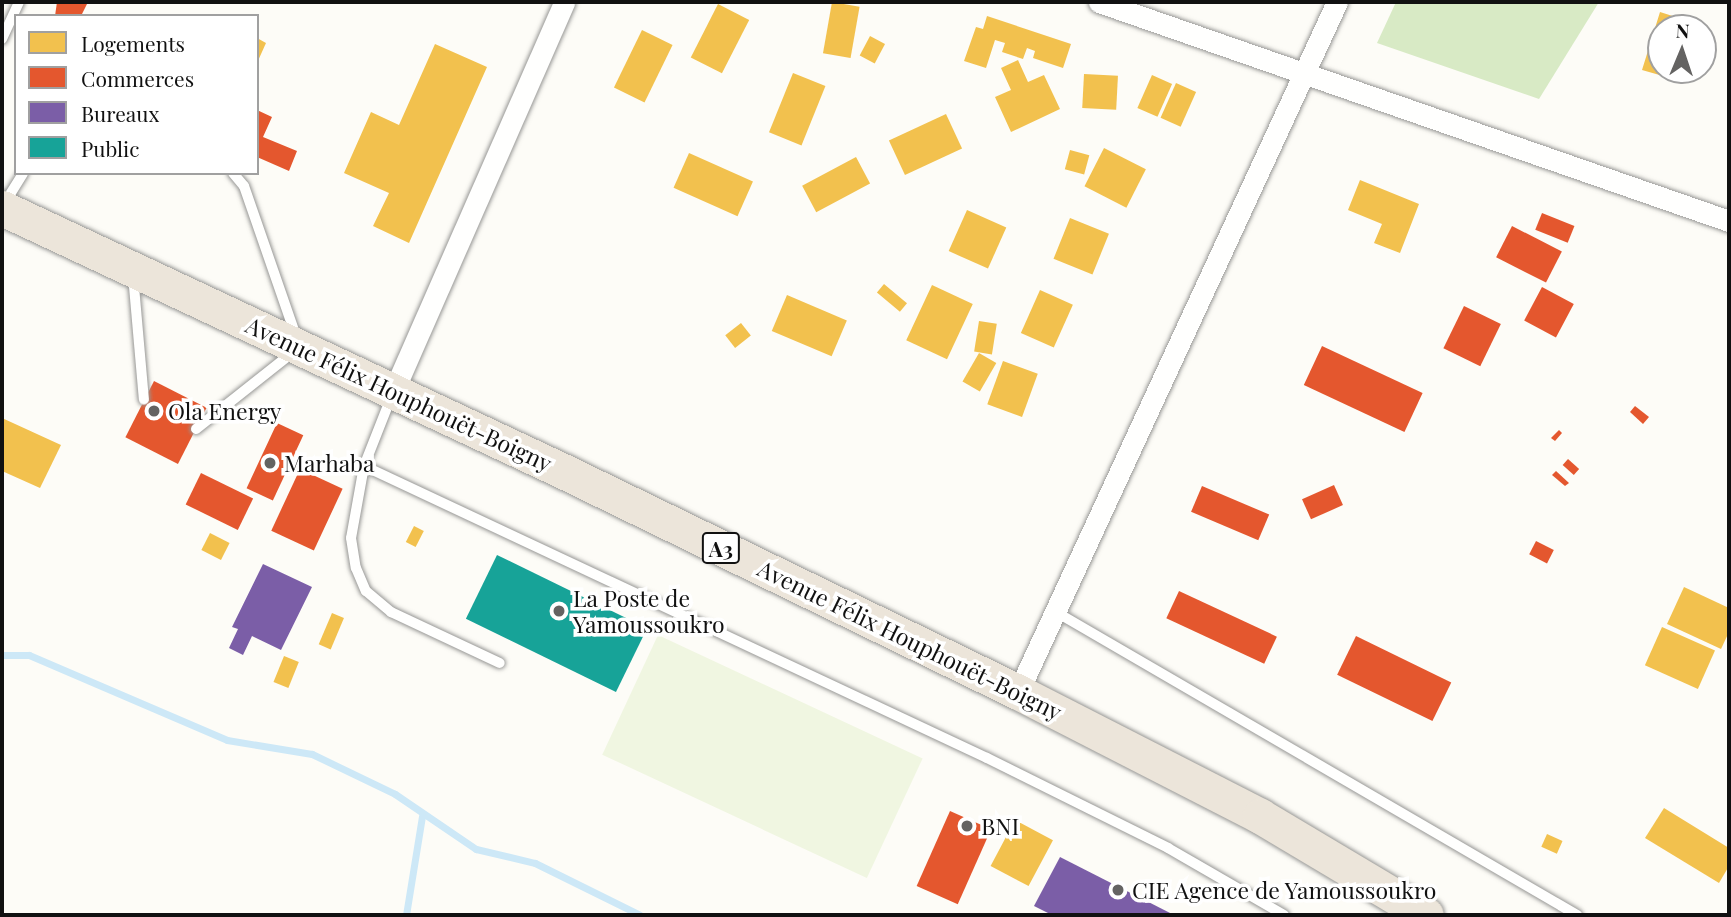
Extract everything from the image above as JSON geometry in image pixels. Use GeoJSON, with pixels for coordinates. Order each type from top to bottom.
{"type":"FeatureCollection","features":[{"type":"Feature","properties":{"kind":"highway","name":"Avenue Félix Houphouët-Boigny"},"geometry":{"type":"LineString","coordinates":[[2,207],[394,390],[1018,692],[1260,816],[1426,915]]}},
{"type":"Feature","properties":{"kind":"street"},"geometry":{"type":"LineString","coordinates":[[394,390],[564,2]]}},
{"type":"Feature","properties":{"kind":"street"},"geometry":{"type":"LineString","coordinates":[[1099,2],[1729,221]]}},
{"type":"Feature","properties":{"kind":"street"},"geometry":{"type":"LineString","coordinates":[[1018,692],[1337,2]]}},
{"type":"Feature","properties":{"kind":"lane"},"geometry":{"type":"LineString","coordinates":[[2,39],[19,2]]}},
{"type":"Feature","properties":{"kind":"lane"},"geometry":{"type":"LineString","coordinates":[[2,207],[22,175]]}},
{"type":"Feature","properties":{"kind":"lane"},"geometry":{"type":"LineString","coordinates":[[196,429],[300,347],[244,186],[235,175]]}},
{"type":"Feature","properties":{"kind":"lane"},"geometry":{"type":"LineString","coordinates":[[132,269],[144,400]]}},
{"type":"Feature","properties":{"kind":"lane"},"geometry":{"type":"LineString","coordinates":[[394,390],[364,466],[351,538],[366,591],[391,612],[500,663]]}},
{"type":"Feature","properties":{"kind":"lane"},"geometry":{"type":"LineString","coordinates":[[364,466],[986,758],[1168,848],[1284,915]]}},
{"type":"Feature","properties":{"kind":"lane"},"geometry":{"type":"LineString","coordinates":[[1056,612],[1577,915]]}},
{"type":"Feature","properties":{"kind":"green space"},"geometry":{"type":"Polygon","coordinates":[[[1396,2],[1599,2],[1539,99],[1377,43],[1396,2]]]}},
{"type":"Feature","properties":{"kind":"green space"},"geometry":{"type":"Polygon","coordinates":[[[658,635],[923,758],[867,878],[602,755],[658,635]]]}},
{"type":"Feature","properties":{"kind":"building: Logements"},"geometry":{"type":"Polygon","coordinates":[[[832,2],[860,7],[851,58],[823,53],[832,2]]]}},
{"type":"Feature","properties":{"kind":"building: Logements"},"geometry":{"type":"Polygon","coordinates":[[[718,4],[749,20],[722,73],[691,57],[718,4]]]}},
{"type":"Feature","properties":{"kind":"building: Logements"},"geometry":{"type":"Polygon","coordinates":[[[987,16],[1071,44],[1063,68],[1033,58],[1035,51],[1027,48],[1023,59],[1002,52],[1005,43],[995,40],[986,68],[964,61],[976,27],[983,29],[987,16]]]}},
{"type":"Feature","properties":{"kind":"building: Logements"},"geometry":{"type":"Polygon","coordinates":[[[642,30],[673,45],[645,102],[614,88],[642,30]]]}},
{"type":"Feature","properties":{"kind":"building: Logements"},"geometry":{"type":"Polygon","coordinates":[[[870,36],[885,44],[875,63],[860,55],[870,36]]]}},
{"type":"Feature","properties":{"kind":"building: Logements"},"geometry":{"type":"Polygon","coordinates":[[[259,39],[266,43],[259,59],[259,39]]]}},
{"type":"Feature","properties":{"kind":"building: Logements"},"geometry":{"type":"Polygon","coordinates":[[[435,44],[487,67],[409,243],[373,226],[389,193],[344,173],[371,112],[399,125],[435,44]]]}},
{"type":"Feature","properties":{"kind":"building: Logements"},"geometry":{"type":"Polygon","coordinates":[[[1647,54],[1647,71],[1642,70],[1647,54]]]}},
{"type":"Feature","properties":{"kind":"building: Logements"},"geometry":{"type":"Polygon","coordinates":[[[1018,60],[1028,82],[1044,75],[1060,109],[1011,132],[995,97],[1011,90],[1001,68],[1018,60]]]}},
{"type":"Feature","properties":{"kind":"building: Logements"},"geometry":{"type":"Polygon","coordinates":[[[793,73],[825,86],[801,145],[769,132],[793,73]]]}},
{"type":"Feature","properties":{"kind":"building: Logements"},"geometry":{"type":"Polygon","coordinates":[[[1084,74],[1118,76],[1116,110],[1082,108],[1084,74]]]}},
{"type":"Feature","properties":{"kind":"building: Logements"},"geometry":{"type":"Polygon","coordinates":[[[1152,75],[1172,84],[1157,117],[1137,108],[1152,75]]]}},
{"type":"Feature","properties":{"kind":"building: Logements"},"geometry":{"type":"Polygon","coordinates":[[[1176,83],[1196,92],[1181,127],[1161,118],[1176,83]]]}},
{"type":"Feature","properties":{"kind":"building: Logements"},"geometry":{"type":"Polygon","coordinates":[[[946,114],[962,148],[905,175],[889,141],[946,114]]]}},
{"type":"Feature","properties":{"kind":"building: Logements"},"geometry":{"type":"Polygon","coordinates":[[[1104,148],[1146,169],[1126,208],[1084,186],[1104,148]]]}},
{"type":"Feature","properties":{"kind":"building: Logements"},"geometry":{"type":"Polygon","coordinates":[[[1070,150],[1089,155],[1084,174],[1065,169],[1070,150]]]}},
{"type":"Feature","properties":{"kind":"building: Logements"},"geometry":{"type":"Polygon","coordinates":[[[689,153],[753,181],[737,216],[674,188],[689,153]]]}},
{"type":"Feature","properties":{"kind":"building: Logements"},"geometry":{"type":"Polygon","coordinates":[[[856,157],[870,183],[816,212],[802,186],[856,157]]]}},
{"type":"Feature","properties":{"kind":"building: Logements"},"geometry":{"type":"Polygon","coordinates":[[[1360,180],[1419,204],[1400,253],[1374,243],[1382,224],[1348,210],[1360,180]]]}},
{"type":"Feature","properties":{"kind":"building: Logements"},"geometry":{"type":"Polygon","coordinates":[[[967,210],[1006,227],[988,269],[949,251],[967,210]]]}},
{"type":"Feature","properties":{"kind":"building: Logements"},"geometry":{"type":"Polygon","coordinates":[[[1070,218],[1109,234],[1092,275],[1054,259],[1070,218]]]}},
{"type":"Feature","properties":{"kind":"building: Logements"},"geometry":{"type":"Polygon","coordinates":[[[884,284],[907,303],[900,312],[877,292],[884,284]]]}},
{"type":"Feature","properties":{"kind":"building: Logements"},"geometry":{"type":"Polygon","coordinates":[[[932,285],[973,304],[947,359],[906,340],[932,285]]]}},
{"type":"Feature","properties":{"kind":"building: Logements"},"geometry":{"type":"Polygon","coordinates":[[[1040,290],[1073,305],[1054,348],[1021,333],[1040,290]]]}},
{"type":"Feature","properties":{"kind":"building: Logements"},"geometry":{"type":"Polygon","coordinates":[[[787,295],[847,320],[832,356],[772,331],[787,295]]]}},
{"type":"Feature","properties":{"kind":"building: Logements"},"geometry":{"type":"Polygon","coordinates":[[[979,321],[997,324],[992,354],[974,352],[979,321]]]}},
{"type":"Feature","properties":{"kind":"building: Logements"},"geometry":{"type":"Polygon","coordinates":[[[741,323],[751,336],[735,348],[725,335],[741,323]]]}},
{"type":"Feature","properties":{"kind":"building: Logements"},"geometry":{"type":"Polygon","coordinates":[[[979,353],[996,363],[980,392],[962,382],[979,353]]]}},
{"type":"Feature","properties":{"kind":"building: Logements"},"geometry":{"type":"Polygon","coordinates":[[[1003,361],[1038,374],[1022,417],[987,404],[1003,361]]]}},
{"type":"Feature","properties":{"kind":"building: Logements"},"geometry":{"type":"Polygon","coordinates":[[[2,418],[61,445],[40,488],[2,471],[2,418]]]}},
{"type":"Feature","properties":{"kind":"building: Logements"},"geometry":{"type":"Polygon","coordinates":[[[414,526],[424,531],[416,547],[406,542],[414,526]]]}},
{"type":"Feature","properties":{"kind":"building: Logements"},"geometry":{"type":"Polygon","coordinates":[[[210,533],[230,543],[221,560],[201,550],[210,533]]]}},
{"type":"Feature","properties":{"kind":"building: Logements"},"geometry":{"type":"Polygon","coordinates":[[[1684,587],[1729,608],[1729,632],[1721,649],[1667,624],[1684,587]]]}},
{"type":"Feature","properties":{"kind":"building: Logements"},"geometry":{"type":"Polygon","coordinates":[[[332,613],[344,618],[331,649],[319,644],[332,613]]]}},
{"type":"Feature","properties":{"kind":"building: Logements"},"geometry":{"type":"Polygon","coordinates":[[[1662,627],[1715,651],[1698,689],[1645,665],[1662,627]]]}},
{"type":"Feature","properties":{"kind":"building: Logements"},"geometry":{"type":"Polygon","coordinates":[[[284,656],[299,662],[288,688],[274,682],[284,656]]]}},
{"type":"Feature","properties":{"kind":"building: Logements"},"geometry":{"type":"Polygon","coordinates":[[[1664,808],[1729,848],[1729,866],[1719,883],[1645,838],[1664,808]]]}},
{"type":"Feature","properties":{"kind":"building: Logements"},"geometry":{"type":"Polygon","coordinates":[[[1015,820],[1053,840],[1029,886],[991,866],[1015,820]]]}},
{"type":"Feature","properties":{"kind":"building: Logements"},"geometry":{"type":"Polygon","coordinates":[[[1547,834],[1563,841],[1557,854],[1541,847],[1547,834]]]}},
{"type":"Feature","properties":{"kind":"building: Commerces"},"geometry":{"type":"Polygon","coordinates":[[[57,2],[88,2],[82,14],[55,14],[57,2]]]}},
{"type":"Feature","properties":{"kind":"building: Commerces"},"geometry":{"type":"Polygon","coordinates":[[[259,111],[272,117],[263,137],[297,151],[289,171],[259,158],[259,111]]]}},
{"type":"Feature","properties":{"kind":"building: Commerces"},"geometry":{"type":"Polygon","coordinates":[[[1542,213],[1574,226],[1568,243],[1535,230],[1542,213]]]}},
{"type":"Feature","properties":{"kind":"building: Commerces"},"geometry":{"type":"Polygon","coordinates":[[[1512,226],[1562,251],[1546,283],[1496,257],[1512,226]]]}},
{"type":"Feature","properties":{"kind":"building: Commerces"},"geometry":{"type":"Polygon","coordinates":[[[1542,287],[1574,304],[1556,337],[1524,321],[1542,287]]]}},
{"type":"Feature","properties":{"kind":"building: Commerces"},"geometry":{"type":"Polygon","coordinates":[[[1464,306],[1501,324],[1480,366],[1443,348],[1464,306]]]}},
{"type":"Feature","properties":{"kind":"building: Commerces"},"geometry":{"type":"Polygon","coordinates":[[[1322,346],[1423,393],[1404,432],[1304,385],[1322,346]]]}},
{"type":"Feature","properties":{"kind":"building: Commerces"},"geometry":{"type":"Polygon","coordinates":[[[154,381],[207,408],[178,464],[125,437],[154,381]]]}},
{"type":"Feature","properties":{"kind":"building: Commerces"},"geometry":{"type":"Polygon","coordinates":[[[1635,406],[1649,417],[1643,424],[1630,412],[1635,406]]]}},
{"type":"Feature","properties":{"kind":"building: Commerces"},"geometry":{"type":"Polygon","coordinates":[[[277,423],[303,435],[273,501],[247,488],[277,423]]]}},
{"type":"Feature","properties":{"kind":"building: Commerces"},"geometry":{"type":"Polygon","coordinates":[[[1559,430],[1562,433],[1555,441],[1551,438],[1559,430]]]}},
{"type":"Feature","properties":{"kind":"building: Commerces"},"geometry":{"type":"Polygon","coordinates":[[[1568,459],[1579,469],[1574,475],[1563,465],[1568,459]]]}},
{"type":"Feature","properties":{"kind":"building: Commerces"},"geometry":{"type":"Polygon","coordinates":[[[300,469],[343,489],[314,550],[271,531],[300,469]]]}},
{"type":"Feature","properties":{"kind":"building: Commerces"},"geometry":{"type":"Polygon","coordinates":[[[1556,471],[1569,483],[1565,486],[1552,475],[1556,471]]]}},
{"type":"Feature","properties":{"kind":"building: Commerces"},"geometry":{"type":"Polygon","coordinates":[[[201,473],[253,498],[238,530],[186,504],[201,473]]]}},
{"type":"Feature","properties":{"kind":"building: Commerces"},"geometry":{"type":"Polygon","coordinates":[[[1334,485],[1343,505],[1311,519],[1302,499],[1334,485]]]}},
{"type":"Feature","properties":{"kind":"building: Commerces"},"geometry":{"type":"Polygon","coordinates":[[[1202,486],[1269,515],[1258,540],[1191,512],[1202,486]]]}},
{"type":"Feature","properties":{"kind":"building: Commerces"},"geometry":{"type":"Polygon","coordinates":[[[1536,541],[1554,550],[1547,563],[1529,554],[1536,541]]]}},
{"type":"Feature","properties":{"kind":"building: Commerces"},"geometry":{"type":"Polygon","coordinates":[[[1179,591],[1277,637],[1264,664],[1166,618],[1179,591]]]}},
{"type":"Feature","properties":{"kind":"building: Commerces"},"geometry":{"type":"Polygon","coordinates":[[[1356,636],[1451,682],[1432,721],[1337,675],[1356,636]]]}},
{"type":"Feature","properties":{"kind":"building: Commerces"},"geometry":{"type":"Polygon","coordinates":[[[950,811],[991,829],[958,904],[917,886],[950,811]]]}},
{"type":"Feature","properties":{"kind":"building: Bureaux"},"geometry":{"type":"Polygon","coordinates":[[[263,564],[312,587],[281,650],[252,636],[243,655],[229,648],[238,629],[232,627],[263,564]]]}},
{"type":"Feature","properties":{"kind":"building: Bureaux"},"geometry":{"type":"Polygon","coordinates":[[[1060,857],[1174,915],[1052,915],[1034,906],[1060,857]]]}},
{"type":"Feature","properties":{"kind":"building: Public"},"geometry":{"type":"Polygon","coordinates":[[[497,555],[647,628],[616,692],[466,619],[497,555]]]}},
{"type":"Feature","properties":{"kind":"waterway"},"geometry":{"type":"LineString","coordinates":[[2,655],[29,655],[227,740],[312,754],[395,794],[476,849],[535,863],[640,915]]}},
{"type":"Feature","properties":{"kind":"waterway"},"geometry":{"type":"LineString","coordinates":[[406,915],[422,816]]}},
{"type":"Feature","properties":{"kind":"place","name":"Ola Energy"},"geometry":{"type":"Point","coordinates":[154,411]}},
{"type":"Feature","properties":{"kind":"place","name":"Marhaba"},"geometry":{"type":"Point","coordinates":[270,463]}},
{"type":"Feature","properties":{"kind":"place","name":"La Poste de Yamoussoukro"},"geometry":{"type":"Point","coordinates":[559,611]}},
{"type":"Feature","properties":{"kind":"place","name":"BNI"},"geometry":{"type":"Point","coordinates":[967,826]}},
{"type":"Feature","properties":{"kind":"place","name":"CIE Agence de Yamoussoukro"},"geometry":{"type":"Point","coordinates":[1118,890]}}]}
